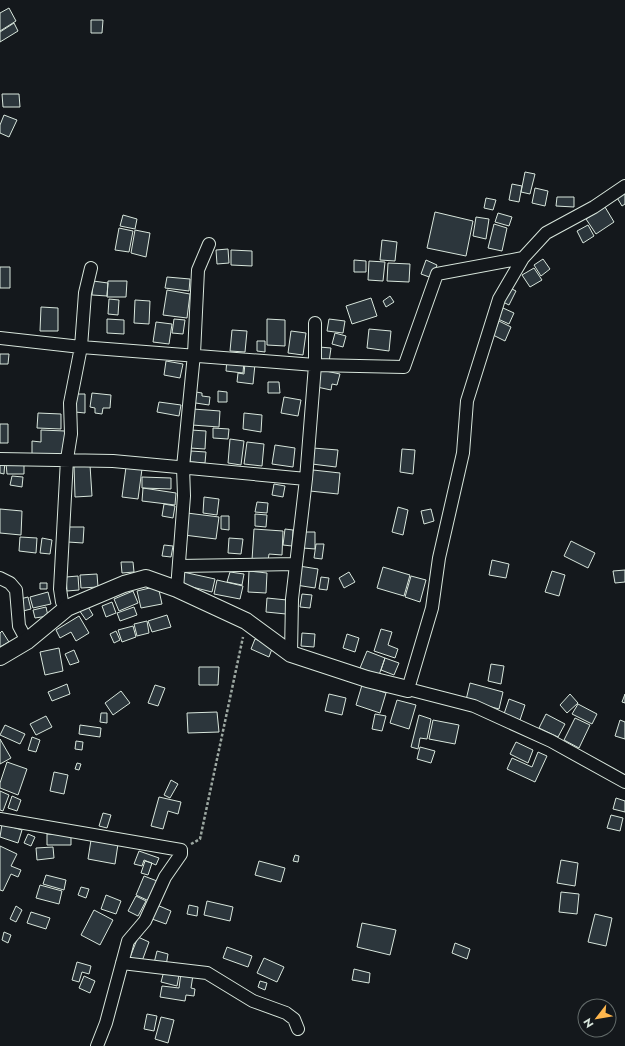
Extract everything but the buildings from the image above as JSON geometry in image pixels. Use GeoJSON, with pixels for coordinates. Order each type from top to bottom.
{"type":"FeatureCollection","features":[{"type":"Feature","properties":{"kind":"street"},"geometry":{"type":"LineString","coordinates":[[408,689],[432,608],[439,558],[463,453],[467,401],[499,299],[523,258],[546,233],[594,207],[625,186]]}},
{"type":"Feature","properties":{"kind":"street"},"geometry":{"type":"LineString","coordinates":[[176,589],[184,496],[183,467],[194,354],[198,270],[208,244]]}},
{"type":"Feature","properties":{"kind":"street"},"geometry":{"type":"LineString","coordinates":[[0,338],[81,347],[194,354],[315,364],[404,368],[437,274],[523,258]]}},
{"type":"Feature","properties":{"kind":"street"},"geometry":{"type":"LineString","coordinates":[[67,608],[62,602],[60,590],[67,459],[71,434],[70,403],[81,347],[85,293],[91,268]]}},
{"type":"Feature","properties":{"kind":"street"},"geometry":{"type":"LineString","coordinates":[[291,654],[292,599],[306,479],[315,364],[315,323]]}},
{"type":"Feature","properties":{"kind":"street"},"geometry":{"type":"LineString","coordinates":[[0,459],[113,461],[306,479]]}},
{"type":"Feature","properties":{"kind":"street"},"geometry":{"type":"LineString","coordinates":[[179,566],[295,564]]}},
{"type":"Feature","properties":{"kind":"street"},"geometry":{"type":"LineString","coordinates":[[0,578],[10,583],[16,590],[19,626],[27,640]]}},
{"type":"Feature","properties":{"kind":"street"},"geometry":{"type":"LineString","coordinates":[[0,657],[27,640],[67,608],[124,584],[146,578],[176,589],[246,621],[291,654],[367,679],[474,706],[551,741],[625,782]]}},
{"type":"Feature","properties":{"kind":"street"},"geometry":{"type":"LineString","coordinates":[[0,819],[181,850],[181,854],[166,877],[145,921],[128,941],[106,1023],[97,1046]]}},
{"type":"Feature","properties":{"kind":"street"},"geometry":{"type":"LineString","coordinates":[[122,963],[207,973],[253,1001],[286,1013],[294,1019],[298,1029]]}},
{"type":"Feature","properties":{"kind":"path"},"geometry":{"type":"LineString","coordinates":[[181,850],[200,839],[246,621]]}}]}
